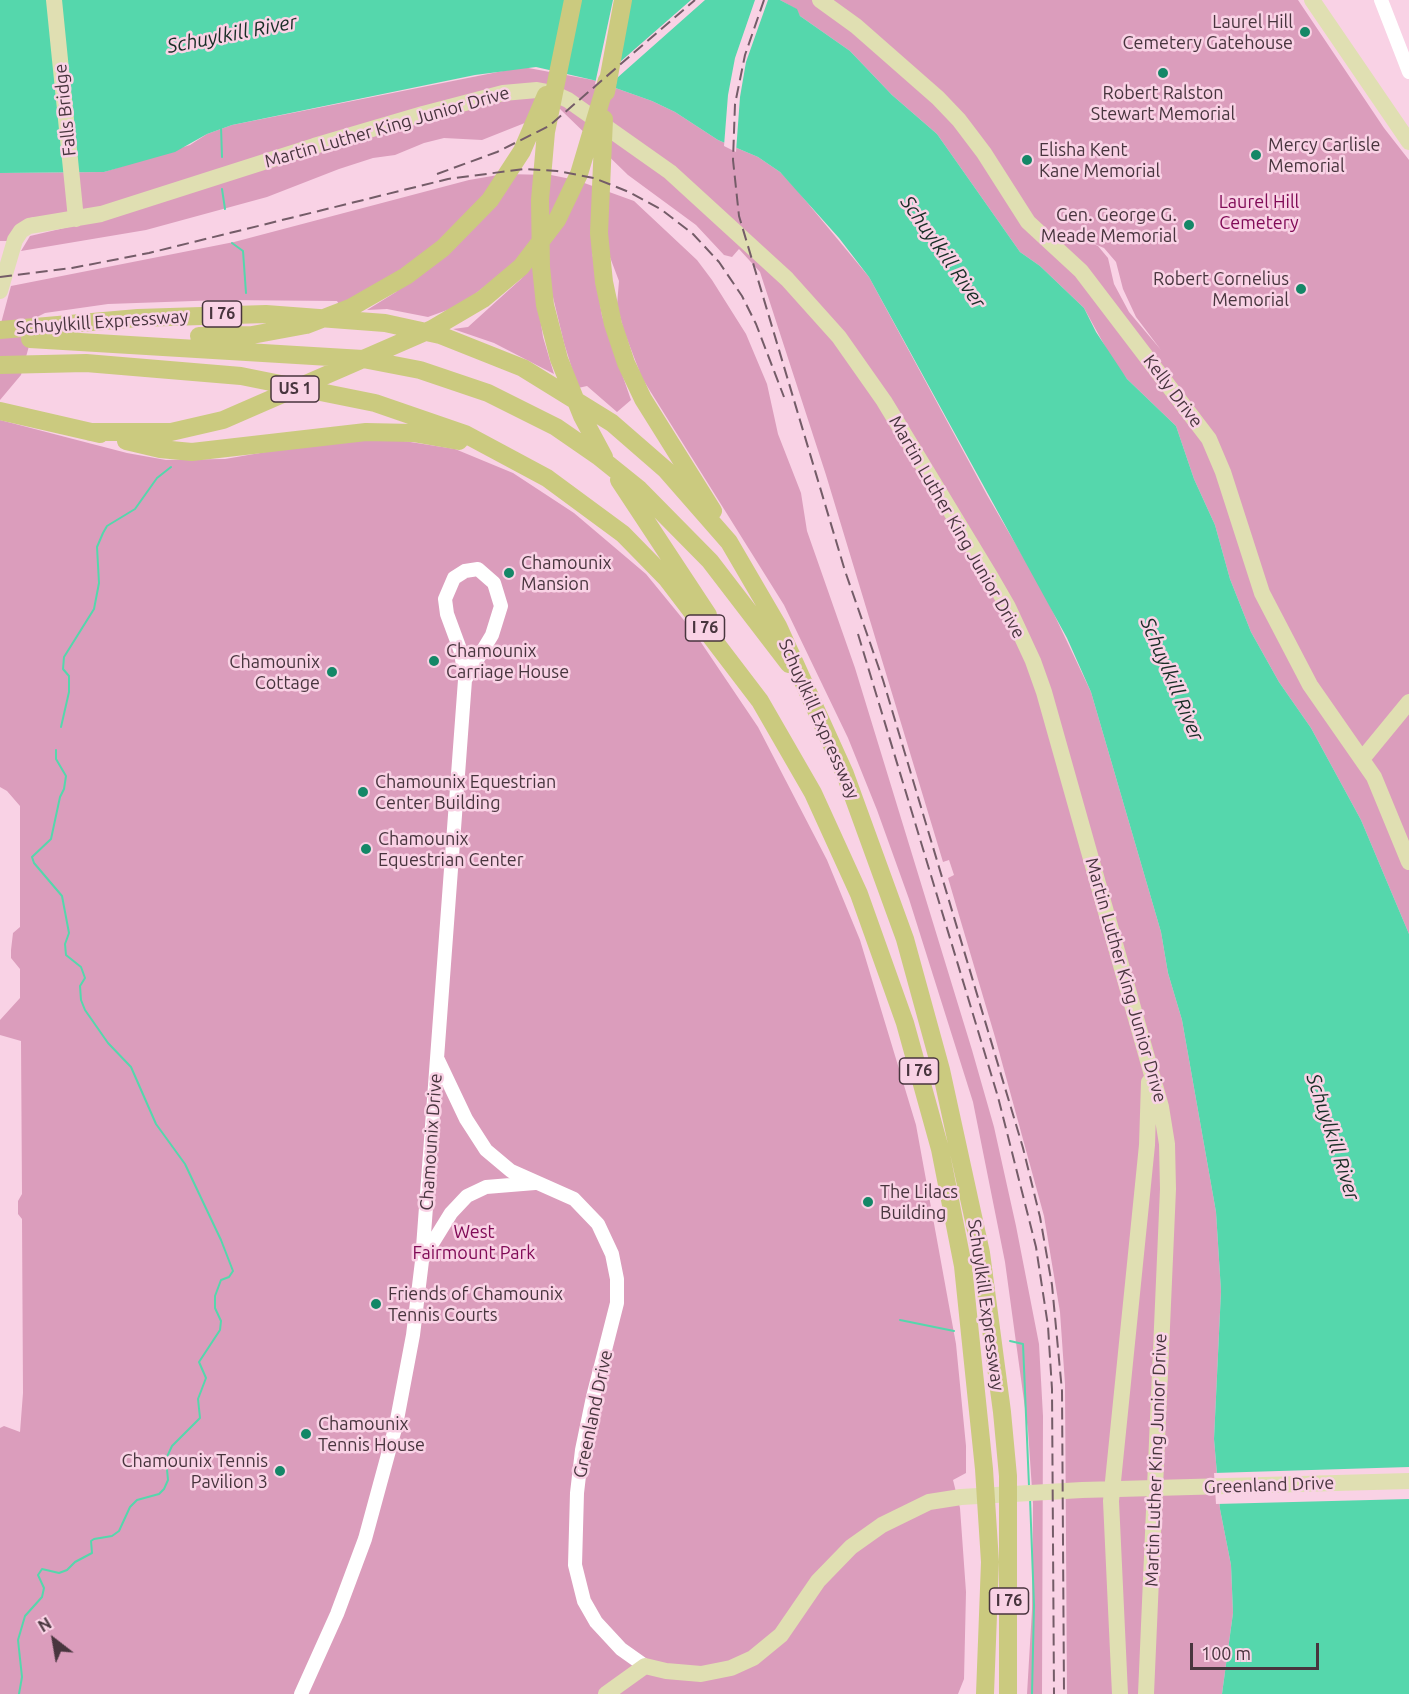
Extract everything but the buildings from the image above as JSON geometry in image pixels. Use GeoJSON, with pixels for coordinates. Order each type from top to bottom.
{"type":"FeatureCollection","features":[{"type":"Feature","properties":{"kind":"highway"},"geometry":{"type":"LineString","coordinates":[[573,0],[556,75],[542,177],[541,267],[549,324],[566,380],[601,451],[703,606],[760,701]]}},
{"type":"Feature","properties":{"kind":"highway","name":"US 1"},"geometry":{"type":"LineString","coordinates":[[0,411],[90,432],[153,433],[205,426],[239,414],[432,329],[470,308],[509,279],[540,245],[566,205],[584,160],[607,80],[622,0]]}},
{"type":"Feature","properties":{"kind":"highway"},"geometry":{"type":"LineString","coordinates":[[0,342],[32,333],[234,337],[272,333],[306,325],[350,308],[413,271],[443,248],[478,214],[512,168],[556,75]]}},
{"type":"Feature","properties":{"kind":"highway"},"geometry":{"type":"LineString","coordinates":[[607,80],[599,186],[599,233],[607,298],[626,363],[643,399],[700,488],[729,542]]}},
{"type":"Feature","properties":{"kind":"highway","name":"Schuylkill Expressway"},"geometry":{"type":"LineString","coordinates":[[0,330],[32,333],[186,315],[266,314],[347,319],[411,328],[440,335],[523,368],[612,423],[666,470],[729,542],[768,606],[807,686],[869,836],[908,951],[939,1059],[977,1233],[993,1333],[1008,1476],[1008,1694]]}},
{"type":"Feature","properties":{"kind":"highway"},"geometry":{"type":"LineString","coordinates":[[32,333],[344,357],[420,370],[488,393],[556,427],[598,456],[658,507],[728,582],[760,628],[807,686]]}},
{"type":"Feature","properties":{"kind":"highway","name":"Schuylkill Expressway"},"geometry":{"type":"LineString","coordinates":[[0,365],[86,363],[157,368],[284,384],[348,396],[442,425],[528,466],[573,495],[646,556],[760,701],[813,793],[859,894],[902,1012],[940,1149],[963,1266],[984,1469],[990,1562],[985,1694]]}},
{"type":"Feature","properties":{"kind":"highway"},"geometry":{"type":"LineString","coordinates":[[90,432],[160,449],[192,452],[235,449],[342,433],[413,433],[455,440],[528,466]]}},
{"type":"Feature","properties":{"kind":"main road","name":"Falls Bridge"},"geometry":{"type":"LineString","coordinates":[[54,0],[76,219]]}},
{"type":"Feature","properties":{"kind":"main road","name":"Kelly Drive"},"geometry":{"type":"LineString","coordinates":[[820,0],[856,26],[959,120],[984,153],[1028,222],[1081,271],[1209,439],[1223,472],[1262,593],[1310,685],[1363,758],[1378,787],[1409,862]]}},
{"type":"Feature","properties":{"kind":"main road"},"geometry":{"type":"LineString","coordinates":[[1312,0],[1409,142]]}},
{"type":"Feature","properties":{"kind":"main road","name":"Martin Luther King Junior Drive"},"geometry":{"type":"LineString","coordinates":[[35,225],[114,210],[314,146],[480,99],[527,90],[553,93],[568,100],[632,143],[688,187],[787,279],[854,356],[1008,607],[1044,692],[1148,1059],[1166,1133],[1168,1189],[1146,1694]]}},
{"type":"Feature","properties":{"kind":"main road"},"geometry":{"type":"LineString","coordinates":[[0,291],[18,235],[25,228],[35,225],[57,211],[73,187],[92,205],[114,210]]}},
{"type":"Feature","properties":{"kind":"main road"},"geometry":{"type":"LineString","coordinates":[[1363,758],[1409,702]]}},
{"type":"Feature","properties":{"kind":"main road"},"geometry":{"type":"LineString","coordinates":[[1120,1694],[1120,1489],[1147,1145],[1148,1059]]}},
{"type":"Feature","properties":{"kind":"main road"},"geometry":{"type":"LineString","coordinates":[[1147,1145],[1151,1138],[1166,1133]]}},
{"type":"Feature","properties":{"kind":"main road","name":"Greenland Drive"},"geometry":{"type":"LineString","coordinates":[[645,1666],[666,1671],[701,1674],[731,1668],[753,1658],[781,1635],[818,1581],[851,1546],[882,1525],[918,1506],[940,1499],[1082,1490],[1409,1480]]}},
{"type":"Feature","properties":{"kind":"main road"},"geometry":{"type":"LineString","coordinates":[[606,1694],[645,1666]]}},
{"type":"Feature","properties":{"kind":"street"},"geometry":{"type":"LineString","coordinates":[[1381,0],[1409,72]]}},
{"type":"Feature","properties":{"kind":"street","name":"Chamounix Drive"},"geometry":{"type":"LineString","coordinates":[[301,1694],[351,1580],[384,1472],[409,1359],[422,1261],[465,680],[461,652],[444,600],[454,578],[465,571],[478,569],[494,583],[501,606],[492,635],[465,680]]}},
{"type":"Feature","properties":{"kind":"street","name":"Greenland Drive"},"geometry":{"type":"LineString","coordinates":[[437,1058],[466,1119],[486,1150],[511,1171],[535,1183],[555,1189],[583,1206],[604,1234],[615,1267],[618,1303],[593,1397],[579,1471],[575,1565],[584,1601],[596,1622],[621,1649],[645,1666]]}},
{"type":"Feature","properties":{"kind":"street","name":"Greenland Drive"},"geometry":{"type":"LineString","coordinates":[[422,1261],[452,1213],[467,1196],[486,1187],[535,1183]]}},
{"type":"Feature","properties":{"kind":"green space","name":"Laurel Hill Cemetery"},"geometry":{"type":"Polygon","coordinates":[[[780,0],[1298,0],[1384,128],[1409,160],[1409,934],[1361,820],[1311,728],[1279,682],[1251,632],[1230,579],[1215,525],[1194,479],[1176,426],[1127,379],[1112,359],[1084,308],[1040,266],[1020,252],[937,134],[892,95],[850,51],[800,16],[796,9],[780,0]],[[1078,237],[1098,246],[1108,258],[1114,284],[1129,312],[1161,350],[1136,317],[1123,289],[1116,262],[1104,248],[1078,237]]]}},
{"type":"Feature","properties":{"kind":"green space"},"geometry":{"type":"Polygon","coordinates":[[[523,67],[593,80],[652,101],[675,112],[718,140],[758,157],[780,172],[796,189],[869,277],[987,495],[1043,591],[1091,692],[1161,932],[1168,973],[1182,1020],[1216,1212],[1221,1291],[1214,1439],[1220,1509],[1231,1565],[1233,1613],[1222,1694],[1067,1694],[1065,1384],[1060,1312],[1044,1216],[948,878],[954,875],[949,860],[943,862],[826,475],[760,272],[739,249],[732,257],[724,255],[696,225],[628,175],[560,109],[482,140],[444,138],[424,143],[395,155],[373,158],[339,169],[267,197],[146,230],[21,251],[30,236],[73,226],[35,217],[30,218],[7,241],[0,241],[0,173],[104,172],[190,145],[207,134],[232,125],[523,67]]]}},
{"type":"Feature","properties":{"kind":"green space"},"geometry":{"type":"Polygon","coordinates":[[[504,174],[551,175],[576,180],[634,201],[697,260],[712,280],[746,334],[767,384],[778,434],[801,493],[807,531],[855,668],[972,1050],[994,1127],[1016,1226],[1039,1344],[1043,1416],[1042,1694],[1027,1694],[1032,1610],[1033,1504],[1028,1430],[1005,1262],[973,1102],[909,899],[848,738],[784,605],[642,378],[624,331],[617,305],[619,281],[608,252],[592,251],[602,316],[631,400],[617,412],[587,386],[578,388],[552,293],[537,297],[543,337],[554,374],[494,343],[453,329],[468,327],[521,279],[555,236],[522,257],[461,305],[428,317],[387,309],[367,310],[396,292],[423,259],[340,306],[337,301],[222,300],[108,304],[45,313],[37,317],[21,375],[0,400],[0,327],[11,286],[234,242],[469,180],[504,174]]]}},
{"type":"Feature","properties":{"kind":"green space","name":"West Fairmount Park"},"geometry":{"type":"Polygon","coordinates":[[[0,420],[127,453],[166,460],[225,459],[318,443],[391,439],[455,449],[513,473],[574,513],[646,574],[696,635],[758,727],[827,860],[860,940],[916,1125],[956,1344],[966,1446],[966,1473],[953,1480],[960,1508],[966,1592],[964,1679],[958,1694],[0,1694],[0,1428],[4,1426],[20,1432],[23,1393],[22,1219],[18,1214],[18,1201],[22,1194],[21,1041],[0,1035],[0,1020],[20,998],[20,969],[11,958],[11,950],[13,933],[20,927],[20,806],[7,791],[0,787],[0,420]]]}},
{"type":"Feature","properties":{"kind":"water","name":"Schuylkill River"},"geometry":{"type":"Polygon","coordinates":[[[0,0],[780,0],[797,9],[800,16],[850,51],[892,95],[937,134],[1020,252],[1040,266],[1084,308],[1096,332],[1127,379],[1176,426],[1194,479],[1215,525],[1230,579],[1251,632],[1279,682],[1311,728],[1361,820],[1409,934],[1409,1694],[1222,1694],[1233,1613],[1231,1565],[1220,1509],[1214,1439],[1221,1291],[1216,1212],[1182,1020],[1168,973],[1161,932],[1091,692],[1067,638],[869,277],[839,238],[780,172],[758,157],[718,140],[675,112],[652,101],[593,80],[536,67],[475,75],[232,125],[207,134],[175,152],[104,172],[0,173],[0,0]]]}},
{"type":"Feature","properties":{"kind":"pier"},"geometry":{"type":"Polygon","coordinates":[[[613,0],[631,0],[620,62],[691,0],[705,0],[617,78],[615,91],[595,84],[613,0]]]}},
{"type":"Feature","properties":{"kind":"pier"},"geometry":{"type":"Polygon","coordinates":[[[755,0],[768,0],[746,62],[740,97],[736,152],[724,146],[728,95],[735,58],[755,0]]]}},
{"type":"Feature","properties":{"kind":"pier"},"geometry":{"type":"Polygon","coordinates":[[[1409,1467],[1409,1499],[1216,1504],[1214,1473],[1409,1467]]]}},
{"type":"Feature","properties":{"kind":"waterway"},"geometry":{"type":"LineString","coordinates":[[221,127],[222,157]]}},
{"type":"Feature","properties":{"kind":"waterway"},"geometry":{"type":"LineString","coordinates":[[222,189],[225,209]]}},
{"type":"Feature","properties":{"kind":"waterway"},"geometry":{"type":"LineString","coordinates":[[232,243],[243,251],[246,293]]}},
{"type":"Feature","properties":{"kind":"waterway"},"geometry":{"type":"LineString","coordinates":[[61,727],[69,692],[69,676],[63,669],[64,657],[94,609],[99,583],[97,547],[107,526],[135,509],[157,478],[171,467]]}},
{"type":"Feature","properties":{"kind":"waterway"},"geometry":{"type":"LineString","coordinates":[[19,1694],[22,1677],[18,1640],[25,1616],[42,1597],[44,1588],[38,1575],[42,1569],[59,1573],[67,1570],[75,1562],[92,1553],[91,1541],[112,1536],[119,1531],[130,1507],[137,1500],[159,1494],[168,1480],[166,1459],[172,1446],[200,1418],[198,1399],[206,1378],[199,1362],[220,1330],[221,1321],[215,1308],[215,1296],[221,1280],[229,1277],[233,1271],[185,1164],[156,1124],[131,1067],[108,1043],[85,1010],[81,1000],[80,986],[85,978],[81,967],[66,955],[65,944],[69,933],[62,896],[34,863],[32,857],[51,839],[60,797],[64,789],[66,776],[56,759],[56,750]]}},
{"type":"Feature","properties":{"kind":"waterway"},"geometry":{"type":"LineString","coordinates":[[900,1320],[954,1331]]}},
{"type":"Feature","properties":{"kind":"waterway"},"geometry":{"type":"LineString","coordinates":[[1010,1341],[1023,1344],[1029,1486]]}},
{"type":"Feature","properties":{"kind":"waterway"},"geometry":{"type":"LineString","coordinates":[[1030,1498],[1034,1605],[1032,1694]]}},
{"type":"Feature","properties":{"kind":"railway"},"geometry":{"type":"LineString","coordinates":[[437,174],[497,152],[549,126],[695,0]]}},
{"type":"Feature","properties":{"kind":"railway"},"geometry":{"type":"LineString","coordinates":[[764,0],[745,55],[735,104],[733,160],[739,216],[845,571],[883,680],[1023,1148],[1040,1217],[1052,1285],[1062,1391],[1064,1694]]}},
{"type":"Feature","properties":{"kind":"railway"},"geometry":{"type":"LineString","coordinates":[[0,277],[72,268],[149,253],[448,179],[524,169],[557,171],[594,178],[629,192],[662,210],[693,234],[719,262],[742,296],[756,324],[784,397]]}},
{"type":"Feature","properties":{"kind":"railway"},"geometry":{"type":"LineString","coordinates":[[858,634],[998,1097],[1036,1247],[1048,1326],[1052,1389],[1054,1694]]}},
{"type":"Feature","properties":{"kind":"place","name":"Laurel Hill Cemetery Gatehouse"},"geometry":{"type":"Point","coordinates":[1305,32]}},
{"type":"Feature","properties":{"kind":"place","name":"Robert Ralston Stewart Memorial"},"geometry":{"type":"Point","coordinates":[1163,73]}},
{"type":"Feature","properties":{"kind":"place","name":"Mercy Carlisle Memorial"},"geometry":{"type":"Point","coordinates":[1256,155]}},
{"type":"Feature","properties":{"kind":"place","name":"Elisha Kent Kane Memorial"},"geometry":{"type":"Point","coordinates":[1027,160]}},
{"type":"Feature","properties":{"kind":"place","name":"Gen. George G. Meade Memorial"},"geometry":{"type":"Point","coordinates":[1189,225]}},
{"type":"Feature","properties":{"kind":"place","name":"Robert Cornelius Memorial"},"geometry":{"type":"Point","coordinates":[1301,289]}},
{"type":"Feature","properties":{"kind":"place","name":"Chamounix Mansion"},"geometry":{"type":"Point","coordinates":[509,573]}},
{"type":"Feature","properties":{"kind":"place","name":"Chamounix Carriage House"},"geometry":{"type":"Point","coordinates":[434,661]}},
{"type":"Feature","properties":{"kind":"place","name":"Chamounix Cottage"},"geometry":{"type":"Point","coordinates":[332,672]}},
{"type":"Feature","properties":{"kind":"place","name":"Chamounix Equestrian Center Building"},"geometry":{"type":"Point","coordinates":[363,792]}},
{"type":"Feature","properties":{"kind":"place","name":"Chamounix Equestrian Center"},"geometry":{"type":"Point","coordinates":[366,849]}},
{"type":"Feature","properties":{"kind":"place","name":"The Lilacs Building"},"geometry":{"type":"Point","coordinates":[868,1202]}},
{"type":"Feature","properties":{"kind":"place","name":"Friends of Chamounix Tennis Courts"},"geometry":{"type":"Point","coordinates":[376,1304]}},
{"type":"Feature","properties":{"kind":"place","name":"Chamounix Tennis House"},"geometry":{"type":"Point","coordinates":[306,1434]}},
{"type":"Feature","properties":{"kind":"place","name":"Chamounix Tennis Pavilion 3"},"geometry":{"type":"Point","coordinates":[280,1471]}}]}
